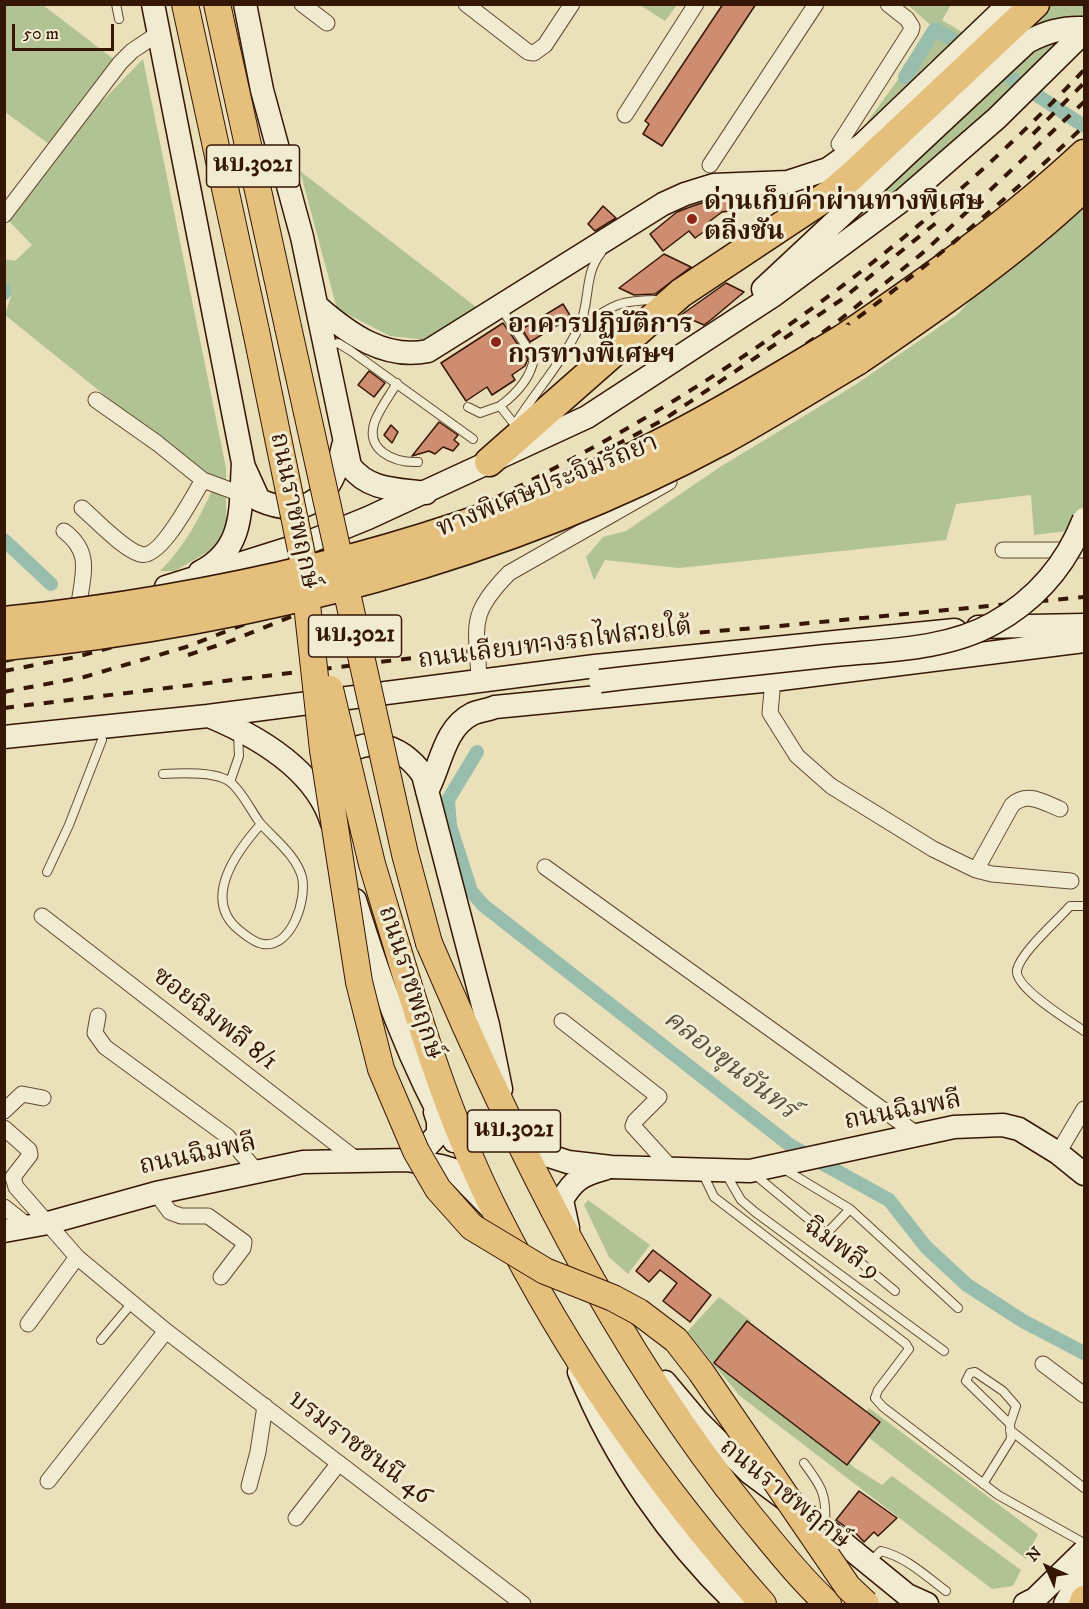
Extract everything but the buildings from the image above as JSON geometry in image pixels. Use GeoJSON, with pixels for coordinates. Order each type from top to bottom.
{"type":"FeatureCollection","features":[{"type":"Feature","properties":{"kind":"highway"},"geometry":{"type":"LineString","coordinates":[[481,450],[520,429],[673,300],[833,192],[940,84],[1035,4]]}},
{"type":"Feature","properties":{"kind":"highway","name":"ทางพิเศษประจิมรัถยา"},"geometry":{"type":"LineString","coordinates":[[4,621],[137,606],[290,576],[426,536],[517,506],[594,474],[754,393],[844,338],[932,279],[995,230],[1084,154]]}},
{"type":"Feature","properties":{"kind":"highway","name":"ทางพิเศษประจิมรัถยา"},"geometry":{"type":"LineString","coordinates":[[4,646],[162,626],[239,612],[364,582],[559,516],[723,440],[857,361],[951,297],[1084,188]]}},
{"type":"Feature","properties":{"kind":"main road"},"geometry":{"type":"LineString","coordinates":[[153,4],[243,463],[259,500],[284,508],[300,507],[328,489],[334,479],[343,446]]}},
{"type":"Feature","properties":{"kind":"main road"},"geometry":{"type":"LineString","coordinates":[[177,4],[200,73]]}},
{"type":"Feature","properties":{"kind":"main road","name":"ถนนราชพฤกษ์"},"geometry":{"type":"LineString","coordinates":[[185,4],[346,763],[372,864],[437,1070],[497,1215]]}},
{"type":"Feature","properties":{"kind":"main road","name":"ถนนราชพฤกษ์"},"geometry":{"type":"LineString","coordinates":[[217,4],[405,854],[429,943],[481,1064],[511,1125],[571,1240],[652,1383],[727,1486],[801,1579],[828,1605]]}},
{"type":"Feature","properties":{"kind":"main road","name":"นบ.3021"},"geometry":{"type":"LineString","coordinates":[[244,4],[262,90],[302,237],[318,307],[343,446]]}},
{"type":"Feature","properties":{"kind":"main road"},"geometry":{"type":"LineString","coordinates":[[318,307],[354,335],[371,344],[404,354],[428,351],[663,204],[700,189],[728,183],[788,182],[828,169],[940,84],[976,36],[1009,4]]}},
{"type":"Feature","properties":{"kind":"main road"},"geometry":{"type":"LineString","coordinates":[[737,320],[764,288],[865,191],[1027,42],[1065,27],[1084,30]]}},
{"type":"Feature","properties":{"kind":"main road"},"geometry":{"type":"LineString","coordinates":[[4,613],[79,604],[175,585],[309,542],[426,493],[481,450],[587,417],[737,320],[837,251],[904,199],[997,118],[1055,62],[1084,30]]}},
{"type":"Feature","properties":{"kind":"main road"},"geometry":{"type":"LineString","coordinates":[[343,446],[350,466],[364,481],[388,488],[426,493]]}},
{"type":"Feature","properties":{"kind":"main road"},"geometry":{"type":"LineString","coordinates":[[175,585],[213,566],[238,528],[242,513],[243,463]]}},
{"type":"Feature","properties":{"kind":"main road"},"geometry":{"type":"LineString","coordinates":[[422,689],[456,692],[600,681],[895,648],[960,637],[992,624],[1013,611],[1048,581],[1065,561],[1084,519]]}},
{"type":"Feature","properties":{"kind":"main road"},"geometry":{"type":"LineString","coordinates":[[303,559],[323,750],[359,982],[381,1069],[416,1150],[438,1189],[472,1227],[545,1271],[614,1298],[639,1312],[676,1340],[701,1372],[848,1587],[866,1605]]}},
{"type":"Feature","properties":{"kind":"main road"},"geometry":{"type":"LineString","coordinates":[[4,632],[86,620],[125,596]]}},
{"type":"Feature","properties":{"kind":"main road","name":"ถนนเลียบทางรถไฟสายใต้"},"geometry":{"type":"LineString","coordinates":[[4,737],[200,717],[479,680],[955,630],[960,632],[971,647]]}},
{"type":"Feature","properties":{"kind":"main road","name":"ถนนเลียบทางรถไฟสายใต้"},"geometry":{"type":"LineString","coordinates":[[473,713],[514,704],[773,680],[971,647],[1083,639]]}},
{"type":"Feature","properties":{"kind":"main road"},"geometry":{"type":"LineString","coordinates":[[427,791],[435,777],[446,742],[478,707],[492,700],[550,685]]}},
{"type":"Feature","properties":{"kind":"main road"},"geometry":{"type":"LineString","coordinates":[[4,751],[102,740],[200,717]]}},
{"type":"Feature","properties":{"kind":"main road","name":"ถนนราชพฤกษ์"},"geometry":{"type":"LineString","coordinates":[[200,717],[237,728],[259,738],[309,784],[328,810]]}},
{"type":"Feature","properties":{"kind":"main road","name":"ถนนราชพฤกษ์"},"geometry":{"type":"LineString","coordinates":[[511,1125],[488,1025],[423,775],[413,761],[400,751],[385,745],[368,745],[345,755],[329,772],[325,786],[328,810],[374,963],[427,1094],[564,1336],[687,1516],[763,1605]]}},
{"type":"Feature","properties":{"kind":"main road"},"geometry":{"type":"LineString","coordinates":[[407,1160],[425,1151],[438,1134],[438,1121],[427,1094]]}},
{"type":"Feature","properties":{"kind":"main road","name":"ถนนฉิมพลี"},"geometry":{"type":"LineString","coordinates":[[511,1125],[534,1151],[548,1158],[611,1167],[724,1172],[750,1171],[954,1127],[1003,1125],[1019,1129],[1058,1153],[1084,1174]]}},
{"type":"Feature","properties":{"kind":"main road","name":"ถนนฉิมพลี"},"geometry":{"type":"LineString","coordinates":[[4,1231],[38,1225],[156,1193],[303,1162],[357,1160],[407,1160],[454,1170],[497,1215]]}},
{"type":"Feature","properties":{"kind":"main road","name":"ถนนฉิมพลี"},"geometry":{"type":"LineString","coordinates":[[571,1240],[562,1200],[570,1184],[581,1175],[611,1167]]}},
{"type":"Feature","properties":{"kind":"main road","name":"ถนนราชพฤกษ์"},"geometry":{"type":"LineString","coordinates":[[611,1312],[664,1380],[725,1449],[750,1473],[917,1602]]}},
{"type":"Feature","properties":{"kind":"main road","name":"ถนนราชพฤกษ์"},"geometry":{"type":"LineString","coordinates":[[564,1336],[590,1399],[633,1476],[679,1541],[737,1605]]}},
{"type":"Feature","properties":{"kind":"main road"},"geometry":{"type":"LineString","coordinates":[[1025,1605],[1035,1599],[1084,1551]]}},
{"type":"Feature","properties":{"kind":"main road"},"geometry":{"type":"LineString","coordinates":[[1065,1605],[1084,1570]]}},
{"type":"Feature","properties":{"kind":"main road"},"geometry":{"type":"LineString","coordinates":[[1082,1605],[1084,1599]]}},
{"type":"Feature","properties":{"kind":"street"},"geometry":{"type":"LineString","coordinates":[[302,4],[327,23]]}},
{"type":"Feature","properties":{"kind":"street"},"geometry":{"type":"LineString","coordinates":[[466,4],[528,52],[534,53],[545,45],[572,4]]}},
{"type":"Feature","properties":{"kind":"street"},"geometry":{"type":"LineString","coordinates":[[626,115],[696,4]]}},
{"type":"Feature","properties":{"kind":"street"},"geometry":{"type":"LineString","coordinates":[[710,165],[816,4]]}},
{"type":"Feature","properties":{"kind":"street"},"geometry":{"type":"LineString","coordinates":[[839,144],[911,31],[911,23],[888,4]]}},
{"type":"Feature","properties":{"kind":"street"},"geometry":{"type":"LineString","coordinates":[[4,215],[120,63],[132,51],[159,33]]}},
{"type":"Feature","properties":{"kind":"street"},"geometry":{"type":"LineString","coordinates":[[479,680],[475,627],[478,615],[484,600],[509,573],[825,392],[892,348],[1072,214]]}},
{"type":"Feature","properties":{"kind":"street"},"geometry":{"type":"LineString","coordinates":[[96,400],[157,443],[203,480],[241,494]]}},
{"type":"Feature","properties":{"kind":"street"},"geometry":{"type":"LineString","coordinates":[[82,508],[128,547],[140,554],[148,555],[156,551],[165,540],[203,480]]}},
{"type":"Feature","properties":{"kind":"street"},"geometry":{"type":"LineString","coordinates":[[64,531],[79,544],[84,555],[79,604]]}},
{"type":"Feature","properties":{"kind":"street"},"geometry":{"type":"LineString","coordinates":[[1003,550],[1084,550]]}},
{"type":"Feature","properties":{"kind":"street"},"geometry":{"type":"LineString","coordinates":[[773,680],[770,713],[797,756],[831,786],[869,811],[976,870],[992,874],[1071,881]]}},
{"type":"Feature","properties":{"kind":"street"},"geometry":{"type":"LineString","coordinates":[[976,870],[1012,804],[1018,799],[1028,796],[1060,809]]}},
{"type":"Feature","properties":{"kind":"street"},"geometry":{"type":"LineString","coordinates":[[545,867],[918,1135]]}},
{"type":"Feature","properties":{"kind":"street","name":"ซอยฉิมพลี 8/1"},"geometry":{"type":"LineString","coordinates":[[42,916],[357,1160]]}},
{"type":"Feature","properties":{"kind":"street"},"geometry":{"type":"LineString","coordinates":[[98,1016],[95,1033],[105,1047],[227,1136],[258,1173]]}},
{"type":"Feature","properties":{"kind":"street"},"geometry":{"type":"LineString","coordinates":[[562,1021],[659,1097],[635,1121],[633,1126],[672,1169]]}},
{"type":"Feature","properties":{"kind":"street"},"geometry":{"type":"LineString","coordinates":[[4,1111],[22,1094],[44,1098]]}},
{"type":"Feature","properties":{"kind":"street"},"geometry":{"type":"LineString","coordinates":[[1058,1153],[1084,1109]]}},
{"type":"Feature","properties":{"kind":"street"},"geometry":{"type":"LineString","coordinates":[[4,1128],[28,1150],[30,1155],[15,1172],[13,1181],[38,1225]]}},
{"type":"Feature","properties":{"kind":"street"},"geometry":{"type":"LineString","coordinates":[[156,1193],[170,1212],[180,1216],[208,1216],[243,1242],[243,1248],[221,1277]]}},
{"type":"Feature","properties":{"kind":"street"},"geometry":{"type":"LineString","coordinates":[[4,1207],[38,1225]]}},
{"type":"Feature","properties":{"kind":"street","name":"บรมราชชนนี 46"},"geometry":{"type":"LineString","coordinates":[[38,1225],[166,1331],[523,1605]]}},
{"type":"Feature","properties":{"kind":"street"},"geometry":{"type":"LineString","coordinates":[[28,1324],[77,1257]]}},
{"type":"Feature","properties":{"kind":"street"},"geometry":{"type":"LineString","coordinates":[[587,1269],[630,1296],[671,1327],[709,1373],[819,1525]]}},
{"type":"Feature","properties":{"kind":"street"},"geometry":{"type":"LineString","coordinates":[[48,1481],[166,1331]]}},
{"type":"Feature","properties":{"kind":"street"},"geometry":{"type":"LineString","coordinates":[[1043,1364],[1084,1395]]}},
{"type":"Feature","properties":{"kind":"street"},"geometry":{"type":"LineString","coordinates":[[249,1486],[258,1452],[264,1406]]}},
{"type":"Feature","properties":{"kind":"street"},"geometry":{"type":"LineString","coordinates":[[296,1518],[339,1463]]}},
{"type":"Feature","properties":{"kind":"lane"},"geometry":{"type":"LineString","coordinates":[[116,4],[119,19]]}},
{"type":"Feature","properties":{"kind":"lane"},"geometry":{"type":"LineString","coordinates":[[500,406],[520,429],[579,328],[586,307],[591,269],[620,231]]}},
{"type":"Feature","properties":{"kind":"lane"},"geometry":{"type":"LineString","coordinates":[[579,328],[606,310],[627,300],[673,300]]}},
{"type":"Feature","properties":{"kind":"lane"},"geometry":{"type":"LineString","coordinates":[[468,407],[480,412],[500,406],[526,380],[534,358],[500,307]]}},
{"type":"Feature","properties":{"kind":"lane"},"geometry":{"type":"LineString","coordinates":[[326,346],[338,344],[397,383],[481,450]]}},
{"type":"Feature","properties":{"kind":"lane"},"geometry":{"type":"LineString","coordinates":[[397,383],[375,421],[375,443],[381,452],[390,458],[402,463],[417,462]]}},
{"type":"Feature","properties":{"kind":"lane"},"geometry":{"type":"LineString","coordinates":[[230,782],[239,756],[237,728]]}},
{"type":"Feature","properties":{"kind":"lane"},"geometry":{"type":"LineString","coordinates":[[47,872],[69,825],[102,740]]}},
{"type":"Feature","properties":{"kind":"lane"},"geometry":{"type":"LineString","coordinates":[[163,774],[202,774],[230,782],[261,824],[293,861],[302,876],[303,896],[298,916],[287,933],[274,942],[263,944],[247,936],[230,922],[222,897],[224,882],[233,861],[261,824]]}},
{"type":"Feature","properties":{"kind":"lane"},"geometry":{"type":"LineString","coordinates":[[1084,906],[1070,906],[1023,958],[1017,971],[1019,980],[1028,990],[1084,1031]]}},
{"type":"Feature","properties":{"kind":"lane"},"geometry":{"type":"LineString","coordinates":[[782,1164],[850,1209],[958,1308]]}},
{"type":"Feature","properties":{"kind":"lane"},"geometry":{"type":"LineString","coordinates":[[702,1171],[714,1197],[906,1344],[909,1349],[878,1390],[875,1398],[883,1407],[983,1484],[1032,1516],[1084,1543]]}},
{"type":"Feature","properties":{"kind":"lane"},"geometry":{"type":"LineString","coordinates":[[750,1171],[895,1291]]}},
{"type":"Feature","properties":{"kind":"lane","name":"ฉิมพลี 9"},"geometry":{"type":"LineString","coordinates":[[724,1172],[741,1200],[755,1212],[944,1351]]}},
{"type":"Feature","properties":{"kind":"lane"},"geometry":{"type":"LineString","coordinates":[[827,1233],[850,1209]]}},
{"type":"Feature","properties":{"kind":"lane"},"geometry":{"type":"LineString","coordinates":[[101,1340],[132,1303]]}},
{"type":"Feature","properties":{"kind":"lane"},"geometry":{"type":"LineString","coordinates":[[983,1484],[1011,1439],[1010,1427],[1016,1406],[1003,1391],[975,1372],[970,1373],[966,1381],[1010,1427],[1084,1488]]}},
{"type":"Feature","properties":{"kind":"lane"},"geometry":{"type":"LineString","coordinates":[[804,1463],[820,1485],[826,1502],[819,1525]]}},
{"type":"Feature","properties":{"kind":"lane"},"geometry":{"type":"LineString","coordinates":[[868,1563],[881,1551],[889,1553],[910,1564],[946,1591]]}},
{"type":"Feature","properties":{"kind":"green space"},"geometry":{"type":"Polygon","coordinates":[[[677,4],[665,21],[640,5],[677,4]]]}},
{"type":"Feature","properties":{"kind":"green space"},"geometry":{"type":"Polygon","coordinates":[[[5,5],[43,5],[116,61],[49,144],[5,112],[5,5]]]}},
{"type":"Feature","properties":{"kind":"green space"},"geometry":{"type":"Polygon","coordinates":[[[908,5],[951,5],[942,20],[978,42],[1018,5],[1084,5],[1084,21],[921,175],[812,259],[940,79],[931,60],[911,85],[859,133],[935,29],[908,5]]]}},
{"type":"Feature","properties":{"kind":"green space"},"geometry":{"type":"Polygon","coordinates":[[[143,59],[226,468],[226,532],[214,548],[175,571],[160,571],[192,530],[215,484],[5,315],[11,296],[5,279],[4,259],[15,261],[32,245],[8,220],[77,127],[143,59]]]}},
{"type":"Feature","properties":{"kind":"green space"},"geometry":{"type":"Polygon","coordinates":[[[300,171],[476,307],[427,340],[390,336],[337,309],[300,171]]]}},
{"type":"Feature","properties":{"kind":"green space"},"geometry":{"type":"Polygon","coordinates":[[[1084,204],[1084,529],[1034,535],[1031,495],[956,504],[946,540],[679,568],[605,560],[594,580],[586,557],[603,537],[626,531],[720,467],[855,385],[958,314],[988,281],[1084,204]]]}},
{"type":"Feature","properties":{"kind":"green space"},"geometry":{"type":"Polygon","coordinates":[[[588,1200],[650,1245],[628,1274],[609,1257],[584,1205],[588,1200]]]}},
{"type":"Feature","properties":{"kind":"green space"},"geometry":{"type":"Polygon","coordinates":[[[719,1297],[751,1321],[728,1362],[855,1468],[882,1485],[892,1476],[1021,1570],[1013,1586],[992,1589],[740,1396],[687,1332],[719,1297]]]}},
{"type":"Feature","properties":{"kind":"green space"},"geometry":{"type":"Polygon","coordinates":[[[869,1408],[1038,1534],[1026,1559],[855,1427],[869,1408]]]}},
{"type":"Feature","properties":{"kind":"waterway"},"geometry":{"type":"LineString","coordinates":[[905,77],[935,29],[969,50]]}},
{"type":"Feature","properties":{"kind":"waterway"},"geometry":{"type":"LineString","coordinates":[[992,66],[1084,126]]}},
{"type":"Feature","properties":{"kind":"waterway"},"geometry":{"type":"LineString","coordinates":[[4,540],[51,584]]}},
{"type":"Feature","properties":{"kind":"waterway","name":"คลองขุนจันทร์"},"geometry":{"type":"LineString","coordinates":[[477,752],[448,800],[450,826],[471,891],[483,905],[791,1146],[889,1200],[926,1247],[967,1285],[1023,1321],[1084,1353]]}},
{"type":"Feature","properties":{"kind":"railway"},"geometry":{"type":"LineString","coordinates":[[4,661],[156,625],[305,578],[450,519],[590,449],[724,369],[852,279],[972,179],[1084,70]]}},
{"type":"Feature","properties":{"kind":"railway"},"geometry":{"type":"LineString","coordinates":[[1033,134],[1084,83]]}},
{"type":"Feature","properties":{"kind":"railway"},"geometry":{"type":"LineString","coordinates":[[4,692],[84,677],[186,647],[429,552],[534,504],[758,379],[837,322],[925,251],[1084,102]]}},
{"type":"Feature","properties":{"kind":"railway"},"geometry":{"type":"LineString","coordinates":[[809,353],[951,244],[1084,126]]}},
{"type":"Feature","properties":{"kind":"railway"},"geometry":{"type":"LineString","coordinates":[[326,581],[490,512],[663,420],[841,300],[936,223]]}},
{"type":"Feature","properties":{"kind":"railway"},"geometry":{"type":"LineString","coordinates":[[442,555],[618,474],[747,395]]}},
{"type":"Feature","properties":{"kind":"railway"},"geometry":{"type":"LineString","coordinates":[[188,655],[228,642],[420,565]]}},
{"type":"Feature","properties":{"kind":"railway"},"geometry":{"type":"LineString","coordinates":[[4,708],[478,650],[768,627],[1084,597]]}},
{"type":"Feature","properties":{"kind":"railway"},"geometry":{"type":"LineString","coordinates":[[4,671],[76,657],[157,635]]}},
{"type":"Feature","properties":{"kind":"place","name":"ด่านเก็บค่าผ่านทางพิเศษ ตลิ่งชัน"},"geometry":{"type":"Point","coordinates":[692,219]}},
{"type":"Feature","properties":{"kind":"place","name":"อาคารปฏิบัติการ การทางพิเศษฯ"},"geometry":{"type":"Point","coordinates":[496,342]}}]}
